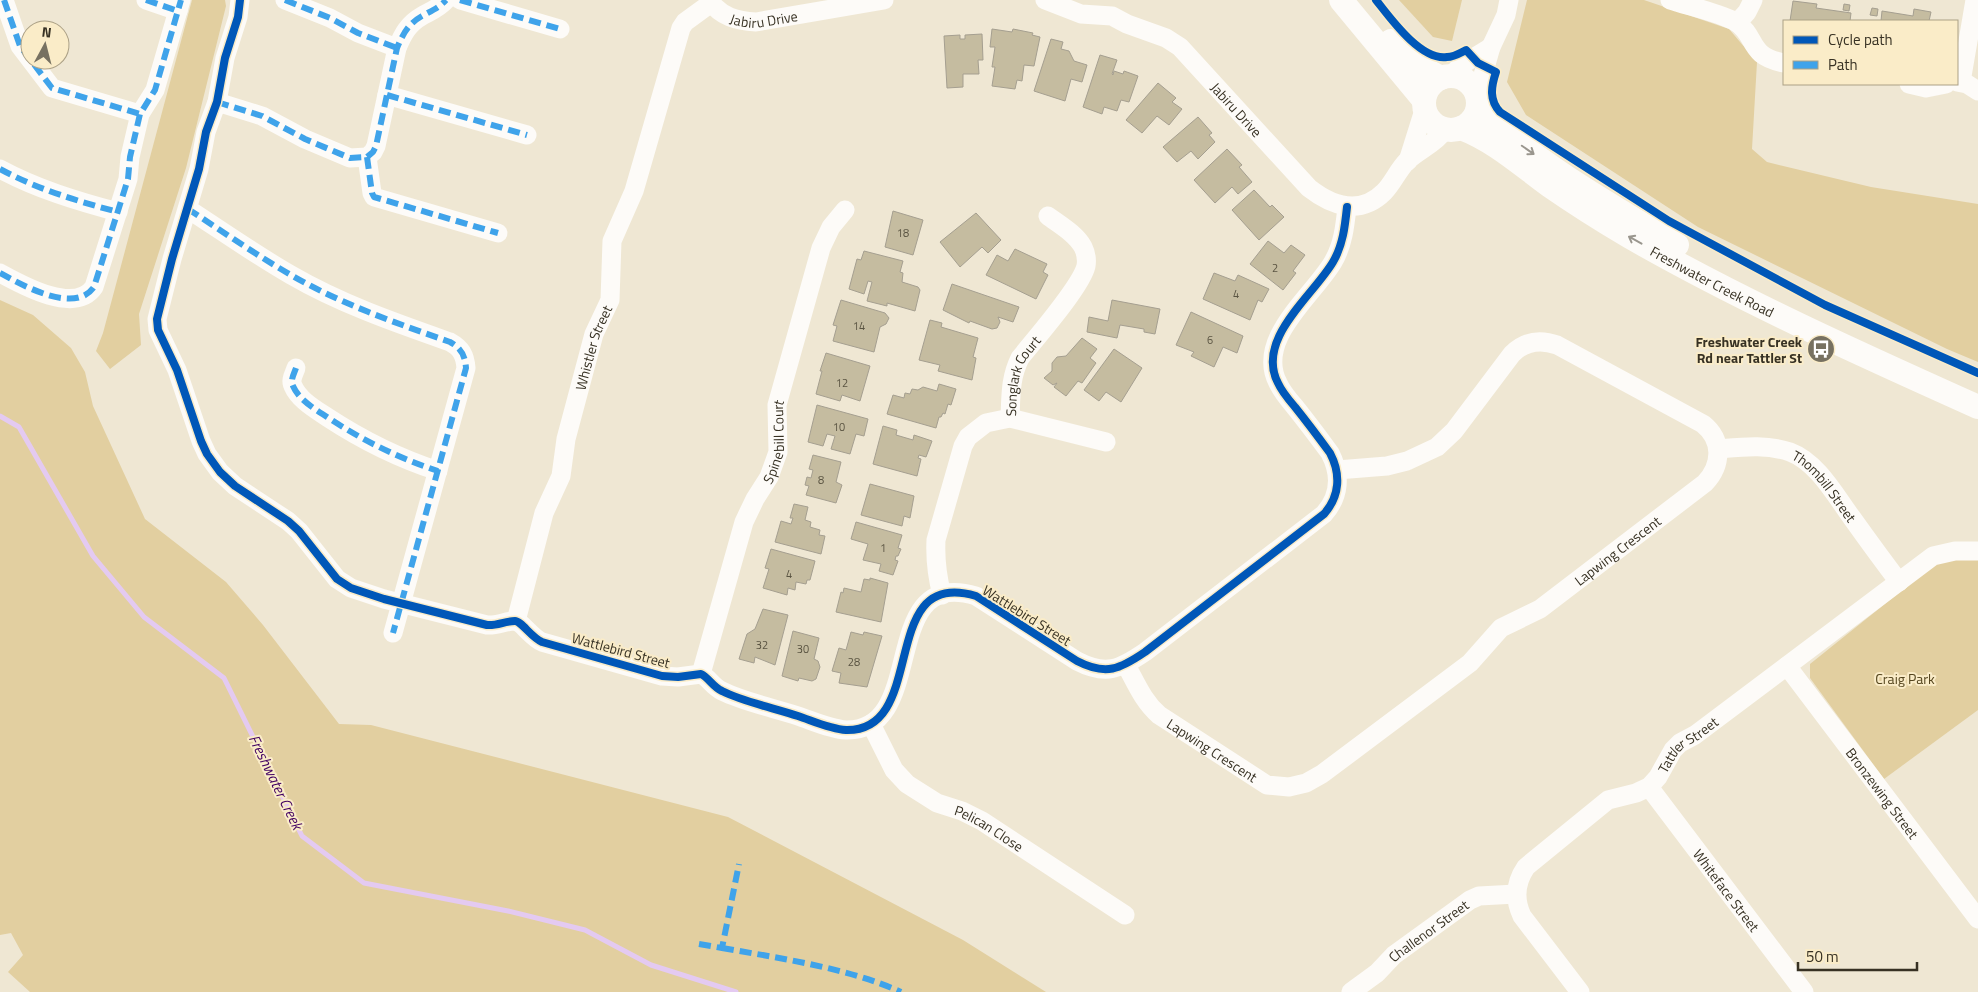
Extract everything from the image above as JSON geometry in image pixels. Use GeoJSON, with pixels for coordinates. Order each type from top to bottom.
{"type":"FeatureCollection","features":[{"type":"Feature","properties":{"kind":"main road"},"geometry":{"type":"LineString","coordinates":[[1340,0],[1424,104],[1432,123],[1453,129],[1469,123],[1475,116],[1477,101],[1473,88],[1467,81],[1459,77],[1446,77],[1411,60],[1378,28],[1356,0]]}},
{"type":"Feature","properties":{"kind":"main road"},"geometry":{"type":"LineString","coordinates":[[1424,104],[1429,86],[1446,77]]}},
{"type":"Feature","properties":{"kind":"main road","name":"Freshwater Creek Road"},"geometry":{"type":"LineString","coordinates":[[1477,101],[1508,135],[1619,211],[1680,247],[1854,335],[1978,393]]}},
{"type":"Feature","properties":{"kind":"main road","name":"Freshwater Creek Road"},"geometry":{"type":"LineString","coordinates":[[1453,129],[1492,142],[1580,206],[1680,265],[1850,350],[1978,407]]}},
{"type":"Feature","properties":{"kind":"street"},"geometry":{"type":"LineString","coordinates":[[4,0],[20,46],[52,88],[140,114]]}},
{"type":"Feature","properties":{"kind":"street"},"geometry":{"type":"LineString","coordinates":[[0,273],[36,291],[57,297],[71,299],[90,293],[98,276],[128,178],[130,157],[140,114],[155,90],[179,5],[146,0]]}},
{"type":"Feature","properties":{"kind":"street"},"geometry":{"type":"LineString","coordinates":[[240,0],[238,16],[225,58],[217,102],[206,132],[199,169],[172,259],[157,319],[158,330],[177,370],[195,426],[207,454],[220,472],[235,486],[300,531],[337,580],[351,588],[487,626],[516,621]]}},
{"type":"Feature","properties":{"kind":"street"},"geometry":{"type":"LineString","coordinates":[[217,102],[262,116],[305,139],[350,158],[366,157],[373,152],[376,146],[397,48],[403,34],[411,23],[446,0]]}},
{"type":"Feature","properties":{"kind":"street"},"geometry":{"type":"LineString","coordinates":[[460,0],[560,29]]}},
{"type":"Feature","properties":{"kind":"street","name":"Jabiru Drive"},"geometry":{"type":"LineString","coordinates":[[710,1],[726,17],[745,22],[756,22],[884,0]]}},
{"type":"Feature","properties":{"kind":"street","name":"Jabiru Drive"},"geometry":{"type":"LineString","coordinates":[[1045,0],[1081,14],[1112,16],[1127,24],[1166,38],[1180,47],[1309,188],[1323,199],[1347,207]]}},
{"type":"Feature","properties":{"kind":"street"},"geometry":{"type":"LineString","coordinates":[[1477,101],[1491,47],[1506,15],[1509,0]]}},
{"type":"Feature","properties":{"kind":"street"},"geometry":{"type":"LineString","coordinates":[[1670,0],[1736,23],[1746,32],[1755,49],[1768,59],[1783,62]]}},
{"type":"Feature","properties":{"kind":"street"},"geometry":{"type":"LineString","coordinates":[[1736,23],[1747,12],[1753,0]]}},
{"type":"Feature","properties":{"kind":"street"},"geometry":{"type":"LineString","coordinates":[[1958,71],[1975,0]]}},
{"type":"Feature","properties":{"kind":"street"},"geometry":{"type":"LineString","coordinates":[[293,1],[358,33],[397,48]]}},
{"type":"Feature","properties":{"kind":"street","name":"Whistler Street"},"geometry":{"type":"LineString","coordinates":[[516,621],[544,513],[561,476],[566,439],[594,334],[610,300],[612,241],[634,191],[681,28],[685,22],[710,1]]}},
{"type":"Feature","properties":{"kind":"street"},"geometry":{"type":"LineString","coordinates":[[1446,77],[1491,47]]}},
{"type":"Feature","properties":{"kind":"street"},"geometry":{"type":"LineString","coordinates":[[1958,84],[1973,86],[1978,91]]}},
{"type":"Feature","properties":{"kind":"street"},"geometry":{"type":"LineString","coordinates":[[1913,85],[1926,88],[1943,85]]}},
{"type":"Feature","properties":{"kind":"street"},"geometry":{"type":"LineString","coordinates":[[387,96],[526,135]]}},
{"type":"Feature","properties":{"kind":"street"},"geometry":{"type":"LineString","coordinates":[[1408,161],[1424,104]]}},
{"type":"Feature","properties":{"kind":"street"},"geometry":{"type":"LineString","coordinates":[[1347,207],[1362,205],[1384,192],[1408,161],[1453,129]]}},
{"type":"Feature","properties":{"kind":"street"},"geometry":{"type":"LineString","coordinates":[[366,157],[374,197],[498,234]]}},
{"type":"Feature","properties":{"kind":"street"},"geometry":{"type":"LineString","coordinates":[[0,169],[22,181],[55,194],[118,212]]}},
{"type":"Feature","properties":{"kind":"street","name":"Wattlebird Street"},"geometry":{"type":"LineString","coordinates":[[942,595],[959,593],[976,596],[1087,666],[1100,670],[1109,670],[1126,664],[1146,652],[1317,521],[1331,506],[1335,498],[1338,480],[1337,470],[1330,453],[1278,384],[1272,368],[1272,359],[1276,342],[1283,329],[1333,262],[1339,250],[1343,238],[1347,207]]}},
{"type":"Feature","properties":{"kind":"street"},"geometry":{"type":"LineString","coordinates":[[188,209],[292,276],[354,306],[458,346],[462,352],[466,368],[393,634]]}},
{"type":"Feature","properties":{"kind":"street","name":"Spinebill Court"},"geometry":{"type":"LineString","coordinates":[[701,674],[744,522],[752,504],[769,477],[778,452],[777,405],[821,248],[831,227],[845,210]]}},
{"type":"Feature","properties":{"kind":"street","name":"Songlark Court"},"geometry":{"type":"LineString","coordinates":[[942,595],[937,575],[936,540],[963,446],[968,437],[986,423],[1010,418],[1011,384],[1020,358],[1076,285],[1086,266],[1086,255],[1082,246],[1075,237],[1048,216]]}},
{"type":"Feature","properties":{"kind":"street"},"geometry":{"type":"LineString","coordinates":[[1337,470],[1387,466],[1415,458],[1437,447],[1454,431],[1512,354],[1524,344],[1533,342],[1549,342],[1557,345],[1703,424],[1714,434],[1718,449]]}},
{"type":"Feature","properties":{"kind":"street"},"geometry":{"type":"LineString","coordinates":[[296,368],[292,385],[298,394],[310,405],[352,433],[393,455],[438,471]]}},
{"type":"Feature","properties":{"kind":"street"},"geometry":{"type":"LineString","coordinates":[[1010,418],[1106,442]]}},
{"type":"Feature","properties":{"kind":"street","name":"Thombill Street"},"geometry":{"type":"LineString","coordinates":[[1718,449],[1775,448],[1803,459],[1820,476],[1900,582]]}},
{"type":"Feature","properties":{"kind":"street","name":"Lapwing Crescent"},"geometry":{"type":"LineString","coordinates":[[1126,664],[1142,696],[1159,715],[1267,784],[1289,787],[1306,783],[1322,774],[1470,662],[1501,628],[1540,609],[1705,483],[1712,476],[1717,465],[1718,449]]}},
{"type":"Feature","properties":{"kind":"street","name":"Tattler Street"},"geometry":{"type":"LineString","coordinates":[[1516,894],[1521,875],[1526,867],[1581,823],[1598,806],[1608,800],[1636,793],[1649,787],[1658,777],[1672,750],[1680,743],[1695,735],[1933,556],[1955,550],[1978,551]]}},
{"type":"Feature","properties":{"kind":"street"},"geometry":{"type":"LineString","coordinates":[[701,674],[722,691],[837,729],[853,729],[871,724],[879,718],[890,704],[916,617],[928,603],[942,595]]}},
{"type":"Feature","properties":{"kind":"street","name":"Wattlebird Street"},"geometry":{"type":"LineString","coordinates":[[516,621],[521,623],[533,637],[548,644],[662,676],[678,677],[701,674]]}},
{"type":"Feature","properties":{"kind":"street","name":"Bronzewing Street"},"geometry":{"type":"LineString","coordinates":[[1787,666],[1978,919]]}},
{"type":"Feature","properties":{"kind":"street","name":"Pelican Close"},"geometry":{"type":"LineString","coordinates":[[871,724],[894,770],[907,784],[938,803],[962,810],[982,821],[1126,915]]}},
{"type":"Feature","properties":{"kind":"street","name":"Whiteface Street"},"geometry":{"type":"LineString","coordinates":[[1649,787],[1804,992]]}},
{"type":"Feature","properties":{"kind":"street"},"geometry":{"type":"LineString","coordinates":[[1516,894],[1518,908],[1522,916],[1580,992]]}},
{"type":"Feature","properties":{"kind":"street","name":"Challenor Street"},"geometry":{"type":"LineString","coordinates":[[1351,992],[1377,973],[1394,955],[1470,900],[1479,896],[1516,894]]}},
{"type":"Feature","properties":{"kind":"green space"},"geometry":{"type":"Polygon","coordinates":[[[192,0],[225,0],[226,6],[186,168],[139,314],[141,345],[110,369],[96,351],[103,333],[192,0]]]}},
{"type":"Feature","properties":{"kind":"green space"},"geometry":{"type":"Polygon","coordinates":[[[1399,0],[1462,0],[1452,41],[1433,37],[1399,0]]]}},
{"type":"Feature","properties":{"kind":"green space"},"geometry":{"type":"Polygon","coordinates":[[[1527,0],[1644,0],[1729,29],[1757,62],[1752,149],[1767,162],[1871,187],[1978,204],[1978,362],[1947,349],[1698,227],[1526,115],[1507,82],[1527,0]]]}},
{"type":"Feature","properties":{"kind":"green space"},"geometry":{"type":"Polygon","coordinates":[[[0,300],[33,315],[71,348],[85,372],[93,406],[145,519],[226,582],[263,625],[339,724],[371,725],[728,817],[963,940],[1046,992],[30,992],[8,972],[23,955],[11,933],[0,935],[0,300]]]}},
{"type":"Feature","properties":{"kind":"green space","name":"Craig Park"},"geometry":{"type":"Polygon","coordinates":[[[1946,555],[1978,555],[1978,710],[1884,779],[1810,678],[1810,664],[1946,555]]]}},
{"type":"Feature","properties":{"kind":"building"},"geometry":{"type":"Polygon","coordinates":[[[1793,1],[1817,4],[1816,8],[1851,13],[1850,20],[1790,20],[1793,1]]]}},
{"type":"Feature","properties":{"kind":"building"},"geometry":{"type":"Polygon","coordinates":[[[1844,4],[1850,5],[1849,11],[1843,10],[1844,4]]]}},
{"type":"Feature","properties":{"kind":"building"},"geometry":{"type":"Polygon","coordinates":[[[1872,8],[1878,9],[1877,16],[1870,15],[1872,8]]]}},
{"type":"Feature","properties":{"kind":"building"},"geometry":{"type":"Polygon","coordinates":[[[1914,9],[1931,12],[1929,20],[1881,20],[1882,11],[1913,16],[1914,9]]]}},
{"type":"Feature","properties":{"kind":"building"},"geometry":{"type":"Polygon","coordinates":[[[992,29],[1012,32],[1013,29],[1033,33],[1032,35],[1040,37],[1034,66],[1024,65],[1022,81],[1017,80],[1015,89],[992,86],[995,67],[992,67],[995,47],[990,47],[992,29]]]}},
{"type":"Feature","properties":{"kind":"building"},"geometry":{"type":"Polygon","coordinates":[[[982,34],[983,60],[978,60],[979,74],[963,74],[963,87],[947,88],[944,36],[960,35],[960,39],[965,39],[965,35],[982,34]]]}},
{"type":"Feature","properties":{"kind":"building"},"geometry":{"type":"Polygon","coordinates":[[[1051,39],[1063,42],[1061,49],[1069,51],[1074,61],[1087,65],[1082,82],[1071,79],[1065,101],[1034,91],[1051,39]]]}},
{"type":"Feature","properties":{"kind":"building"},"geometry":{"type":"Polygon","coordinates":[[[1100,55],[1117,60],[1112,74],[1113,75],[1114,71],[1123,74],[1124,71],[1138,76],[1129,102],[1121,100],[1117,111],[1104,107],[1102,114],[1083,107],[1100,55]]]}},
{"type":"Feature","properties":{"kind":"building"},"geometry":{"type":"Polygon","coordinates":[[[1158,83],[1176,98],[1172,102],[1182,109],[1169,125],[1157,116],[1142,133],[1126,120],[1158,83]]]}},
{"type":"Feature","properties":{"kind":"building"},"geometry":{"type":"Polygon","coordinates":[[[1198,117],[1212,133],[1209,135],[1215,142],[1198,159],[1191,151],[1177,162],[1163,147],[1198,117]]]}},
{"type":"Feature","properties":{"kind":"building"},"geometry":{"type":"Polygon","coordinates":[[[1227,149],[1242,165],[1239,167],[1252,182],[1238,194],[1232,187],[1215,203],[1194,180],[1227,149]]]}},
{"type":"Feature","properties":{"kind":"building"},"geometry":{"type":"Polygon","coordinates":[[[1254,190],[1270,207],[1272,205],[1284,217],[1259,240],[1232,210],[1254,190]]]}},
{"type":"Feature","properties":{"kind":"building"},"geometry":{"type":"Polygon","coordinates":[[[893,211],[923,220],[913,255],[885,247],[893,211]]]}},
{"type":"Feature","properties":{"kind":"building"},"geometry":{"type":"Polygon","coordinates":[[[976,213],[1001,240],[988,253],[982,247],[960,267],[940,242],[976,213]]]}},
{"type":"Feature","properties":{"kind":"building"},"geometry":{"type":"Polygon","coordinates":[[[1268,241],[1284,253],[1291,245],[1305,255],[1293,271],[1296,273],[1283,290],[1250,264],[1268,241]]]}},
{"type":"Feature","properties":{"kind":"building"},"geometry":{"type":"Polygon","coordinates":[[[1015,249],[1047,264],[1043,272],[1048,275],[1036,299],[986,275],[997,255],[1008,261],[1015,249]]]}},
{"type":"Feature","properties":{"kind":"building"},"geometry":{"type":"Polygon","coordinates":[[[864,251],[903,261],[900,272],[903,273],[902,282],[918,287],[920,290],[915,311],[887,303],[887,306],[867,301],[872,282],[868,281],[864,294],[849,289],[857,259],[861,260],[864,251]]]}},
{"type":"Feature","properties":{"kind":"building"},"geometry":{"type":"Polygon","coordinates":[[[1214,273],[1235,281],[1238,275],[1269,289],[1262,302],[1258,300],[1250,320],[1203,299],[1214,273]]]}},
{"type":"Feature","properties":{"kind":"building"},"geometry":{"type":"Polygon","coordinates":[[[952,284],[1019,307],[1013,322],[998,317],[1000,322],[997,328],[992,329],[970,321],[969,323],[943,310],[952,284]]]}},
{"type":"Feature","properties":{"kind":"building"},"geometry":{"type":"Polygon","coordinates":[[[841,300],[885,313],[889,318],[886,324],[880,327],[874,352],[833,341],[837,326],[833,325],[841,300]]]}},
{"type":"Feature","properties":{"kind":"building"},"geometry":{"type":"Polygon","coordinates":[[[1112,300],[1160,309],[1155,334],[1144,332],[1144,329],[1120,325],[1117,338],[1087,332],[1089,317],[1108,321],[1112,300]]]}},
{"type":"Feature","properties":{"kind":"building"},"geometry":{"type":"Polygon","coordinates":[[[1191,312],[1243,336],[1237,353],[1223,347],[1214,367],[1191,356],[1194,352],[1176,345],[1191,312]]]}},
{"type":"Feature","properties":{"kind":"building"},"geometry":{"type":"Polygon","coordinates":[[[930,320],[942,323],[941,327],[978,338],[973,357],[976,358],[972,380],[938,371],[940,365],[919,360],[930,320]]]}},
{"type":"Feature","properties":{"kind":"building"},"geometry":{"type":"Polygon","coordinates":[[[1082,338],[1097,349],[1090,358],[1096,363],[1082,383],[1078,381],[1066,396],[1054,387],[1057,383],[1053,385],[1044,378],[1052,371],[1052,363],[1057,357],[1066,356],[1082,338]]]}},
{"type":"Feature","properties":{"kind":"building"},"geometry":{"type":"Polygon","coordinates":[[[1114,349],[1142,368],[1121,402],[1106,392],[1099,401],[1084,390],[1114,349]]]}},
{"type":"Feature","properties":{"kind":"building"},"geometry":{"type":"Polygon","coordinates":[[[826,353],[870,366],[860,401],[842,395],[840,401],[816,394],[822,371],[820,371],[826,353]]]}},
{"type":"Feature","properties":{"kind":"building"},"geometry":{"type":"Polygon","coordinates":[[[939,384],[956,389],[951,405],[948,404],[945,414],[943,413],[939,417],[936,428],[887,414],[893,395],[904,398],[905,393],[910,394],[912,389],[918,390],[923,387],[937,391],[939,384]]]}},
{"type":"Feature","properties":{"kind":"building"},"geometry":{"type":"Polygon","coordinates":[[[817,405],[868,419],[864,436],[856,434],[850,454],[831,449],[835,436],[827,434],[823,446],[808,442],[817,405]]]}},
{"type":"Feature","properties":{"kind":"building"},"geometry":{"type":"Polygon","coordinates":[[[883,426],[897,430],[896,435],[913,440],[914,435],[932,441],[926,457],[919,455],[918,458],[921,459],[917,476],[873,464],[883,426]]]}},
{"type":"Feature","properties":{"kind":"building"},"geometry":{"type":"Polygon","coordinates":[[[813,455],[841,462],[836,482],[842,485],[836,503],[806,495],[809,486],[805,485],[807,477],[811,478],[813,470],[809,469],[813,455]]]}},
{"type":"Feature","properties":{"kind":"building"},"geometry":{"type":"Polygon","coordinates":[[[870,484],[914,496],[910,518],[904,516],[902,526],[861,515],[870,484]]]}},
{"type":"Feature","properties":{"kind":"building"},"geometry":{"type":"Polygon","coordinates":[[[794,504],[808,507],[805,520],[811,522],[810,527],[820,530],[819,535],[825,536],[821,554],[775,542],[781,521],[791,524],[793,518],[790,518],[794,504]]]}},
{"type":"Feature","properties":{"kind":"building"},"geometry":{"type":"Polygon","coordinates":[[[856,522],[902,535],[898,548],[901,549],[898,556],[896,556],[895,560],[898,561],[893,575],[879,571],[881,564],[863,560],[868,544],[851,539],[856,522]]]}},
{"type":"Feature","properties":{"kind":"building"},"geometry":{"type":"Polygon","coordinates":[[[771,549],[815,561],[810,580],[807,580],[806,584],[796,582],[795,590],[788,588],[787,595],[763,588],[769,569],[765,568],[771,549]]]}},
{"type":"Feature","properties":{"kind":"building"},"geometry":{"type":"Polygon","coordinates":[[[870,578],[888,583],[881,622],[836,612],[841,592],[843,593],[844,588],[861,592],[864,579],[870,580],[870,578]]]}},
{"type":"Feature","properties":{"kind":"building"},"geometry":{"type":"Polygon","coordinates":[[[763,609],[788,615],[775,665],[755,657],[754,663],[739,659],[747,634],[755,629],[763,609]]]}},
{"type":"Feature","properties":{"kind":"building"},"geometry":{"type":"Polygon","coordinates":[[[793,631],[819,638],[814,659],[818,661],[820,667],[816,679],[812,681],[799,678],[798,681],[782,676],[793,631]]]}},
{"type":"Feature","properties":{"kind":"building"},"geometry":{"type":"Polygon","coordinates":[[[851,632],[863,635],[864,632],[882,636],[867,687],[839,683],[841,673],[832,671],[839,648],[846,650],[851,632]]]}},
{"type":"Feature","properties":{"kind":"waterway","name":"Freshwater Creek"},"geometry":{"type":"LineString","coordinates":[[0,416],[19,427],[93,556],[144,617],[224,678],[302,836],[364,883],[508,911],[585,930],[651,965],[736,992]]}},
{"type":"Feature","properties":{"kind":"marked path"},"geometry":{"type":"LineString","coordinates":[[4,0],[20,46],[52,88],[140,114]]}},
{"type":"Feature","properties":{"kind":"marked path"},"geometry":{"type":"LineString","coordinates":[[146,0],[178,11]]}},
{"type":"Feature","properties":{"kind":"marked path"},"geometry":{"type":"LineString","coordinates":[[0,273],[34,290],[62,298],[74,298],[85,295],[94,287],[128,179],[130,157],[140,114],[155,90],[181,0]]}},
{"type":"Feature","properties":{"kind":"marked path"},"geometry":{"type":"LineString","coordinates":[[285,0],[330,18],[358,33],[397,48]]}},
{"type":"Feature","properties":{"kind":"marked path"},"geometry":{"type":"LineString","coordinates":[[217,102],[262,116],[305,139],[350,158],[367,157],[376,146],[397,48],[401,38],[413,22],[446,0]]}},
{"type":"Feature","properties":{"kind":"marked path"},"geometry":{"type":"LineString","coordinates":[[460,0],[560,29]]}},
{"type":"Feature","properties":{"kind":"marked path"},"geometry":{"type":"LineString","coordinates":[[387,95],[527,135]]}},
{"type":"Feature","properties":{"kind":"marked path"},"geometry":{"type":"LineString","coordinates":[[367,157],[374,197],[498,233]]}},
{"type":"Feature","properties":{"kind":"marked path"},"geometry":{"type":"LineString","coordinates":[[0,169],[28,183],[58,194],[118,212]]}},
{"type":"Feature","properties":{"kind":"marked path"},"geometry":{"type":"LineString","coordinates":[[188,209],[291,275],[329,295],[369,312],[450,342],[460,349],[465,359],[466,368],[393,633]]}},
{"type":"Feature","properties":{"kind":"marked path"},"geometry":{"type":"LineString","coordinates":[[296,368],[292,384],[303,400],[340,425],[381,448],[438,471]]}},
{"type":"Feature","properties":{"kind":"marked path"},"geometry":{"type":"LineString","coordinates":[[699,944],[722,948],[739,864]]}},
{"type":"Feature","properties":{"kind":"marked path"},"geometry":{"type":"LineString","coordinates":[[722,948],[836,970],[859,976],[901,992]]}},
{"type":"Feature","properties":{"kind":"cycle path"},"geometry":{"type":"LineString","coordinates":[[240,0],[238,17],[225,58],[217,102],[206,132],[199,169],[172,259],[157,319],[158,330],[177,370],[201,441],[207,454],[220,472],[235,486],[288,521],[299,531],[337,579],[351,588],[384,599],[487,625],[515,621],[542,642],[662,676],[678,677],[701,674],[719,689],[731,695],[840,729],[846,730],[872,724],[888,706],[898,681],[913,626],[925,605],[945,593],[976,596],[1077,661],[1087,666],[1112,669],[1128,663],[1145,652],[1324,514],[1336,492],[1337,477],[1334,461],[1278,383],[1273,367],[1274,350],[1280,334],[1289,319],[1333,262],[1343,235],[1347,207]]}},
{"type":"Feature","properties":{"kind":"cycle path"},"geometry":{"type":"LineString","coordinates":[[1376,0],[1417,46],[1437,56],[1447,57],[1455,56],[1466,50],[1478,63],[1496,72],[1492,93],[1494,103],[1500,112],[1669,221],[1825,305],[1978,373]]}},
{"type":"Feature","properties":{"kind":"place","name":"Freshwater Creek Rd near Tattler St"},"geometry":{"type":"Point","coordinates":[1821,349]}}]}
